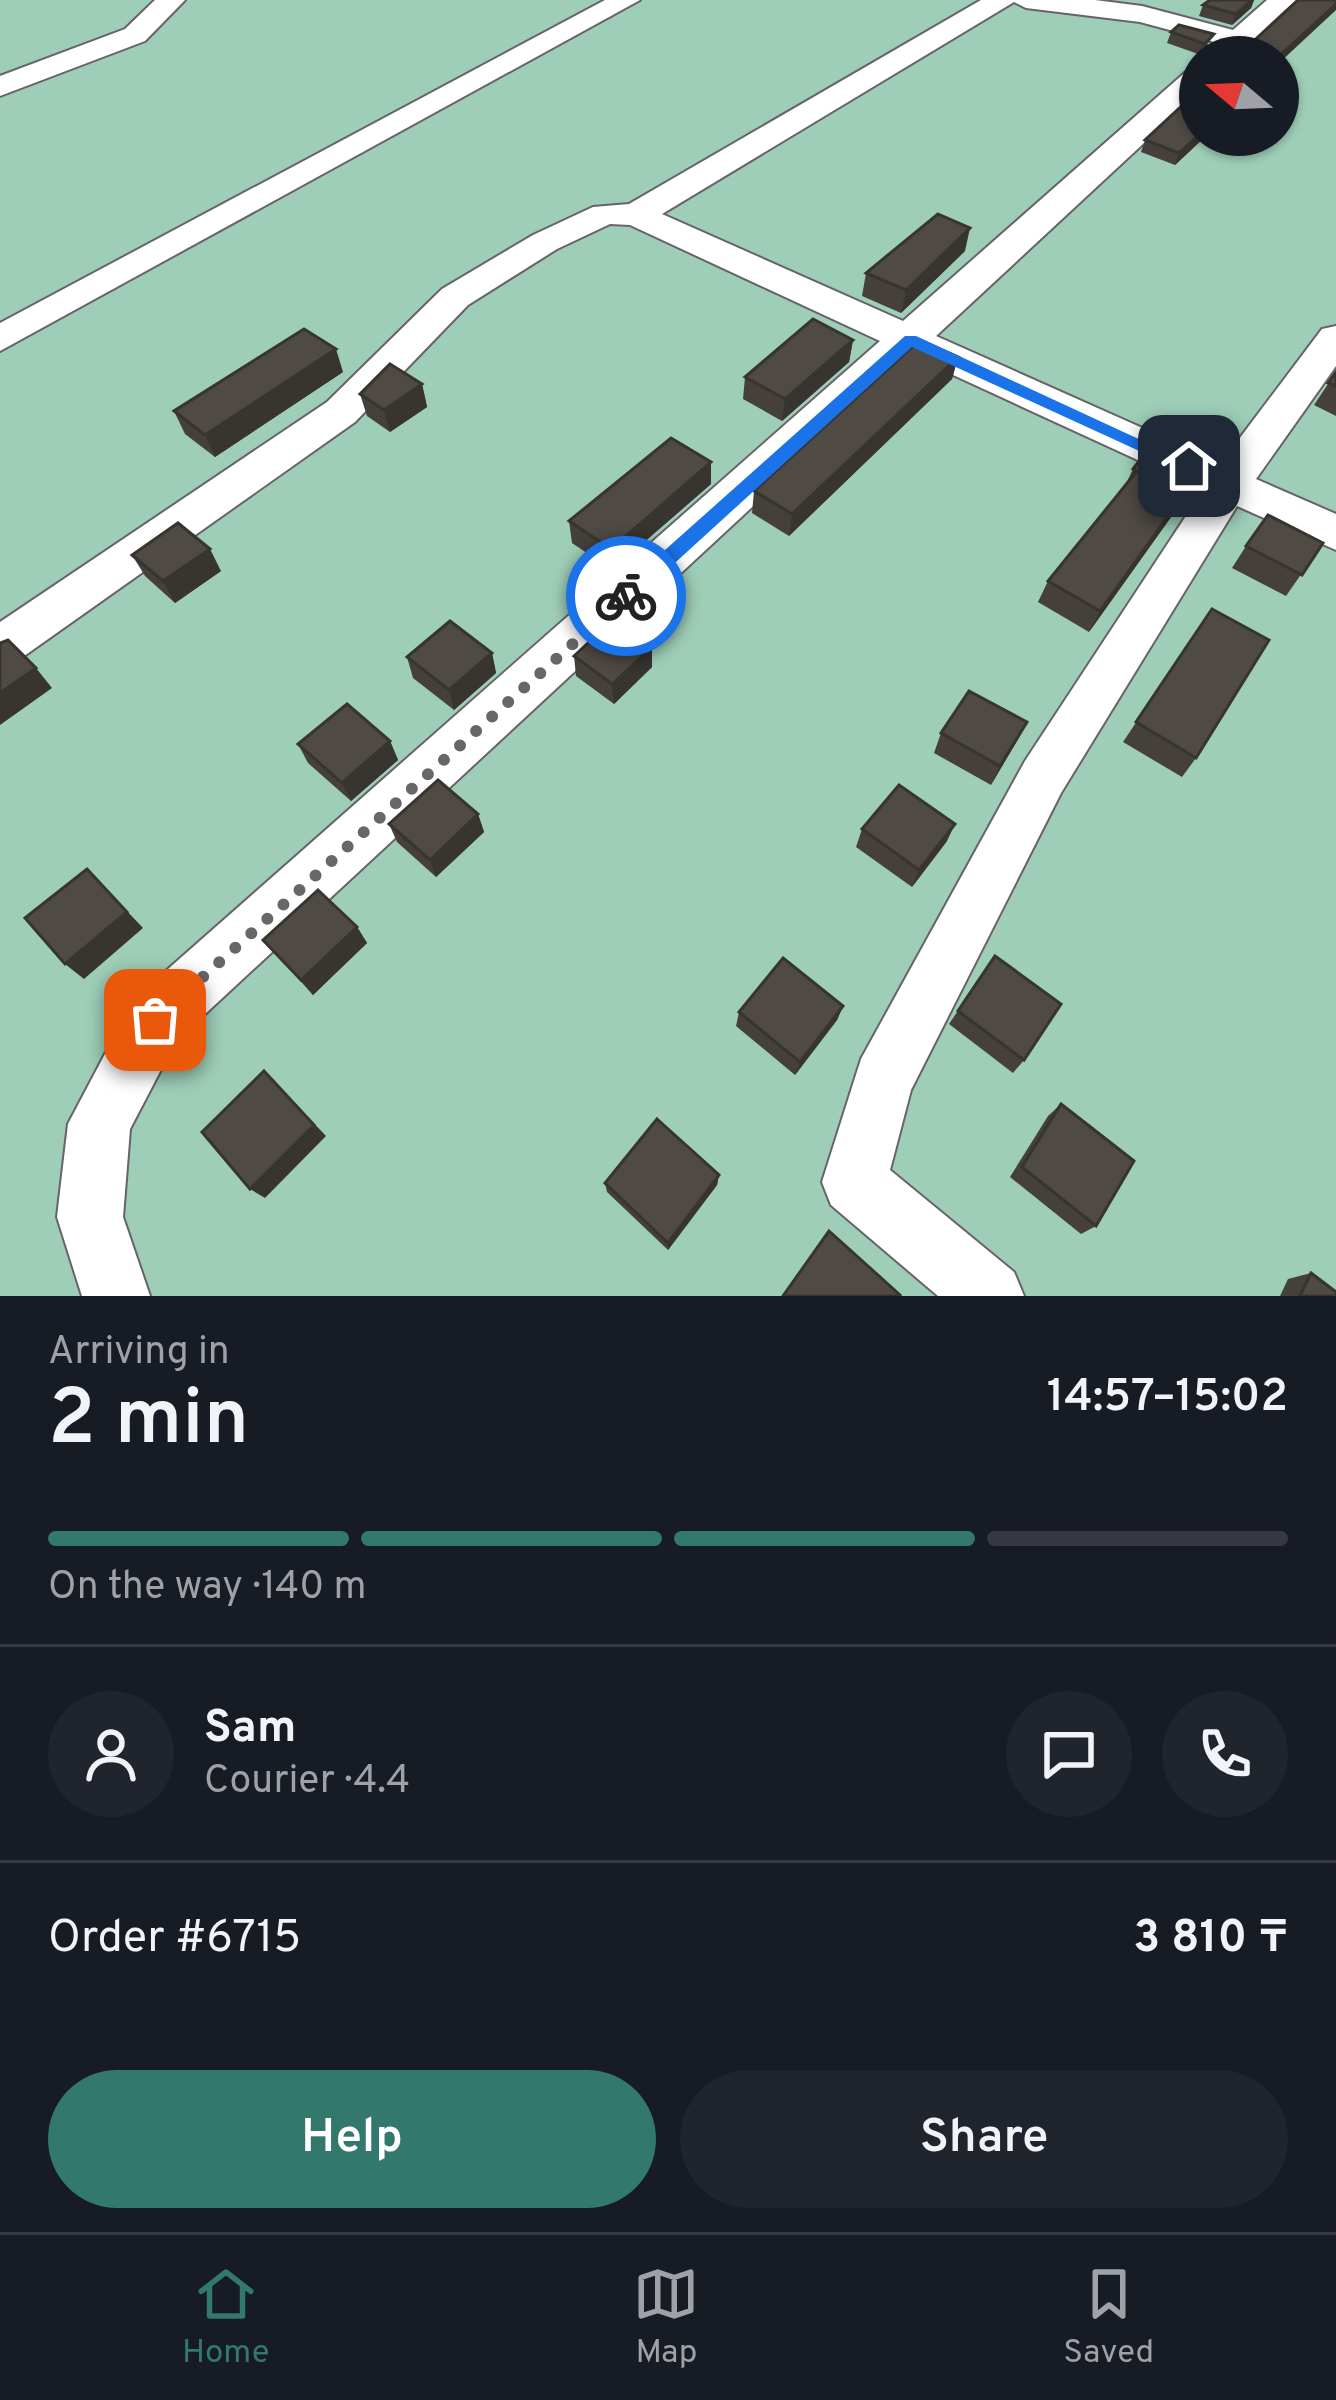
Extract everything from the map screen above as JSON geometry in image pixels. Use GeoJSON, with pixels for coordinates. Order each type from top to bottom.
{"type":"FeatureCollection","features":[{"type":"Feature","properties":{"kind":"street"},"geometry":{"type":"LineString","coordinates":[[0,86],[134,35],[170,0]]}},
{"type":"Feature","properties":{"kind":"street"},"geometry":{"type":"LineString","coordinates":[[0,340],[626,0]]}},
{"type":"Feature","properties":{"kind":"street"},"geometry":{"type":"LineString","coordinates":[[937,4],[985,0]]}},
{"type":"Feature","properties":{"kind":"street"},"geometry":{"type":"LineString","coordinates":[[636,215],[1001,0]]}},
{"type":"Feature","properties":{"kind":"street"},"geometry":{"type":"LineString","coordinates":[[1026,0],[1142,14],[1197,36]]}},
{"type":"Feature","properties":{"kind":"street"},"geometry":{"type":"LineString","coordinates":[[1243,36],[1282,0]]}},
{"type":"Feature","properties":{"kind":"street"},"geometry":{"type":"LineString","coordinates":[[116,1296],[90,1217],[99,1124],[155,1020],[1179,94]]}},
{"type":"Feature","properties":{"kind":"street"},"geometry":{"type":"LineString","coordinates":[[0,647],[340,412],[455,297],[545,242],[605,214],[636,215],[1336,533]]}},
{"type":"Feature","properties":{"kind":"street"},"geometry":{"type":"LineString","coordinates":[[990,1296],[854,1182],[883,1081],[1043,777],[1229,484],[1336,338]]}},
{"type":"Feature","properties":{"kind":"green space"},"geometry":{"type":"Polygon","coordinates":[[[0,0],[1336,0],[1336,1296],[0,1296],[0,0]]]}},
{"type":"Feature","properties":{"kind":"building"},"geometry":{"type":"Polygon","coordinates":[[[1210,0],[1252,0],[1236,14],[1203,5],[1210,0]]]}},
{"type":"Feature","properties":{"kind":"building"},"geometry":{"type":"Polygon","coordinates":[[[1298,0],[1336,0],[1299,38],[1259,36],[1298,0]]]}},
{"type":"Feature","properties":{"kind":"building"},"geometry":{"type":"Polygon","coordinates":[[[1179,25],[1214,34],[1182,36],[1171,32],[1179,25]]]}},
{"type":"Feature","properties":{"kind":"building"},"geometry":{"type":"Polygon","coordinates":[[[1179,108],[1179,153],[1145,140],[1179,108]]]}},
{"type":"Feature","properties":{"kind":"building"},"geometry":{"type":"Polygon","coordinates":[[[938,214],[970,228],[906,290],[866,273],[938,214]]]}},
{"type":"Feature","properties":{"kind":"building"},"geometry":{"type":"Polygon","coordinates":[[[813,319],[853,340],[785,399],[745,377],[813,319]]]}},
{"type":"Feature","properties":{"kind":"building"},"geometry":{"type":"Polygon","coordinates":[[[304,329],[336,349],[205,435],[174,411],[304,329]]]}},
{"type":"Feature","properties":{"kind":"building"},"geometry":{"type":"Polygon","coordinates":[[[920,340],[958,357],[792,514],[754,491],[920,340]]]}},
{"type":"Feature","properties":{"kind":"building"},"geometry":{"type":"Polygon","coordinates":[[[390,364],[422,384],[384,410],[360,394],[390,364]]]}},
{"type":"Feature","properties":{"kind":"building"},"geometry":{"type":"Polygon","coordinates":[[[671,438],[711,462],[611,549],[569,521],[671,438]]]}},
{"type":"Feature","properties":{"kind":"building"},"geometry":{"type":"Polygon","coordinates":[[[1152,444],[1203,467],[1100,611],[1048,581],[1137,471],[1133,469],[1152,444]]]}},
{"type":"Feature","properties":{"kind":"building"},"geometry":{"type":"Polygon","coordinates":[[[1268,515],[1323,543],[1302,575],[1246,546],[1268,515]]]}},
{"type":"Feature","properties":{"kind":"building"},"geometry":{"type":"Polygon","coordinates":[[[178,523],[210,549],[163,581],[132,555],[178,523]]]}},
{"type":"Feature","properties":{"kind":"building"},"geometry":{"type":"Polygon","coordinates":[[[1212,609],[1269,640],[1196,758],[1136,722],[1212,609]]]}},
{"type":"Feature","properties":{"kind":"building"},"geometry":{"type":"Polygon","coordinates":[[[613,620],[652,647],[612,684],[574,656],[613,620]]]}},
{"type":"Feature","properties":{"kind":"building"},"geometry":{"type":"Polygon","coordinates":[[[450,621],[492,653],[449,690],[407,657],[450,621]]]}},
{"type":"Feature","properties":{"kind":"building"},"geometry":{"type":"Polygon","coordinates":[[[8,640],[36,668],[0,693],[0,643],[8,640]]]}},
{"type":"Feature","properties":{"kind":"building"},"geometry":{"type":"Polygon","coordinates":[[[969,691],[1027,722],[1000,766],[941,733],[969,691]]]}},
{"type":"Feature","properties":{"kind":"building"},"geometry":{"type":"Polygon","coordinates":[[[347,704],[390,741],[342,783],[298,744],[347,704]]]}},
{"type":"Feature","properties":{"kind":"building"},"geometry":{"type":"Polygon","coordinates":[[[438,780],[478,814],[430,860],[389,824],[438,780]]]}},
{"type":"Feature","properties":{"kind":"building"},"geometry":{"type":"Polygon","coordinates":[[[899,785],[955,824],[919,870],[862,829],[899,785]]]}},
{"type":"Feature","properties":{"kind":"building"},"geometry":{"type":"Polygon","coordinates":[[[87,869],[127,912],[65,964],[25,918],[87,869]]]}},
{"type":"Feature","properties":{"kind":"building"},"geometry":{"type":"Polygon","coordinates":[[[318,890],[357,927],[301,980],[263,940],[318,890]]]}},
{"type":"Feature","properties":{"kind":"building"},"geometry":{"type":"Polygon","coordinates":[[[995,956],[1061,1004],[1024,1060],[958,1011],[995,956]]]}},
{"type":"Feature","properties":{"kind":"building"},"geometry":{"type":"Polygon","coordinates":[[[783,958],[843,1006],[800,1062],[739,1012],[783,958]]]}},
{"type":"Feature","properties":{"kind":"building"},"geometry":{"type":"Polygon","coordinates":[[[264,1071],[314,1125],[250,1189],[202,1132],[264,1071]]]}},
{"type":"Feature","properties":{"kind":"building"},"geometry":{"type":"Polygon","coordinates":[[[1061,1104],[1134,1161],[1096,1226],[1022,1167],[1061,1104]]]}},
{"type":"Feature","properties":{"kind":"building"},"geometry":{"type":"Polygon","coordinates":[[[657,1119],[719,1175],[668,1243],[605,1183],[657,1119]]]}},
{"type":"Feature","properties":{"kind":"building"},"geometry":{"type":"Polygon","coordinates":[[[829,1231],[900,1295],[783,1296],[829,1231]]]}},
{"type":"Feature","properties":{"kind":"building"},"geometry":{"type":"Polygon","coordinates":[[[1311,1273],[1336,1292],[1336,1296],[1300,1296],[1311,1273]]]}},
{"type":"Feature","properties":{"kind":"way so far"},"geometry":{"type":"LineString","coordinates":[[155,1020],[626,596]]}},
{"type":"Feature","properties":{"kind":"route"},"geometry":{"type":"LineString","coordinates":[[626,596],[910,340],[1189,466]]}}]}
